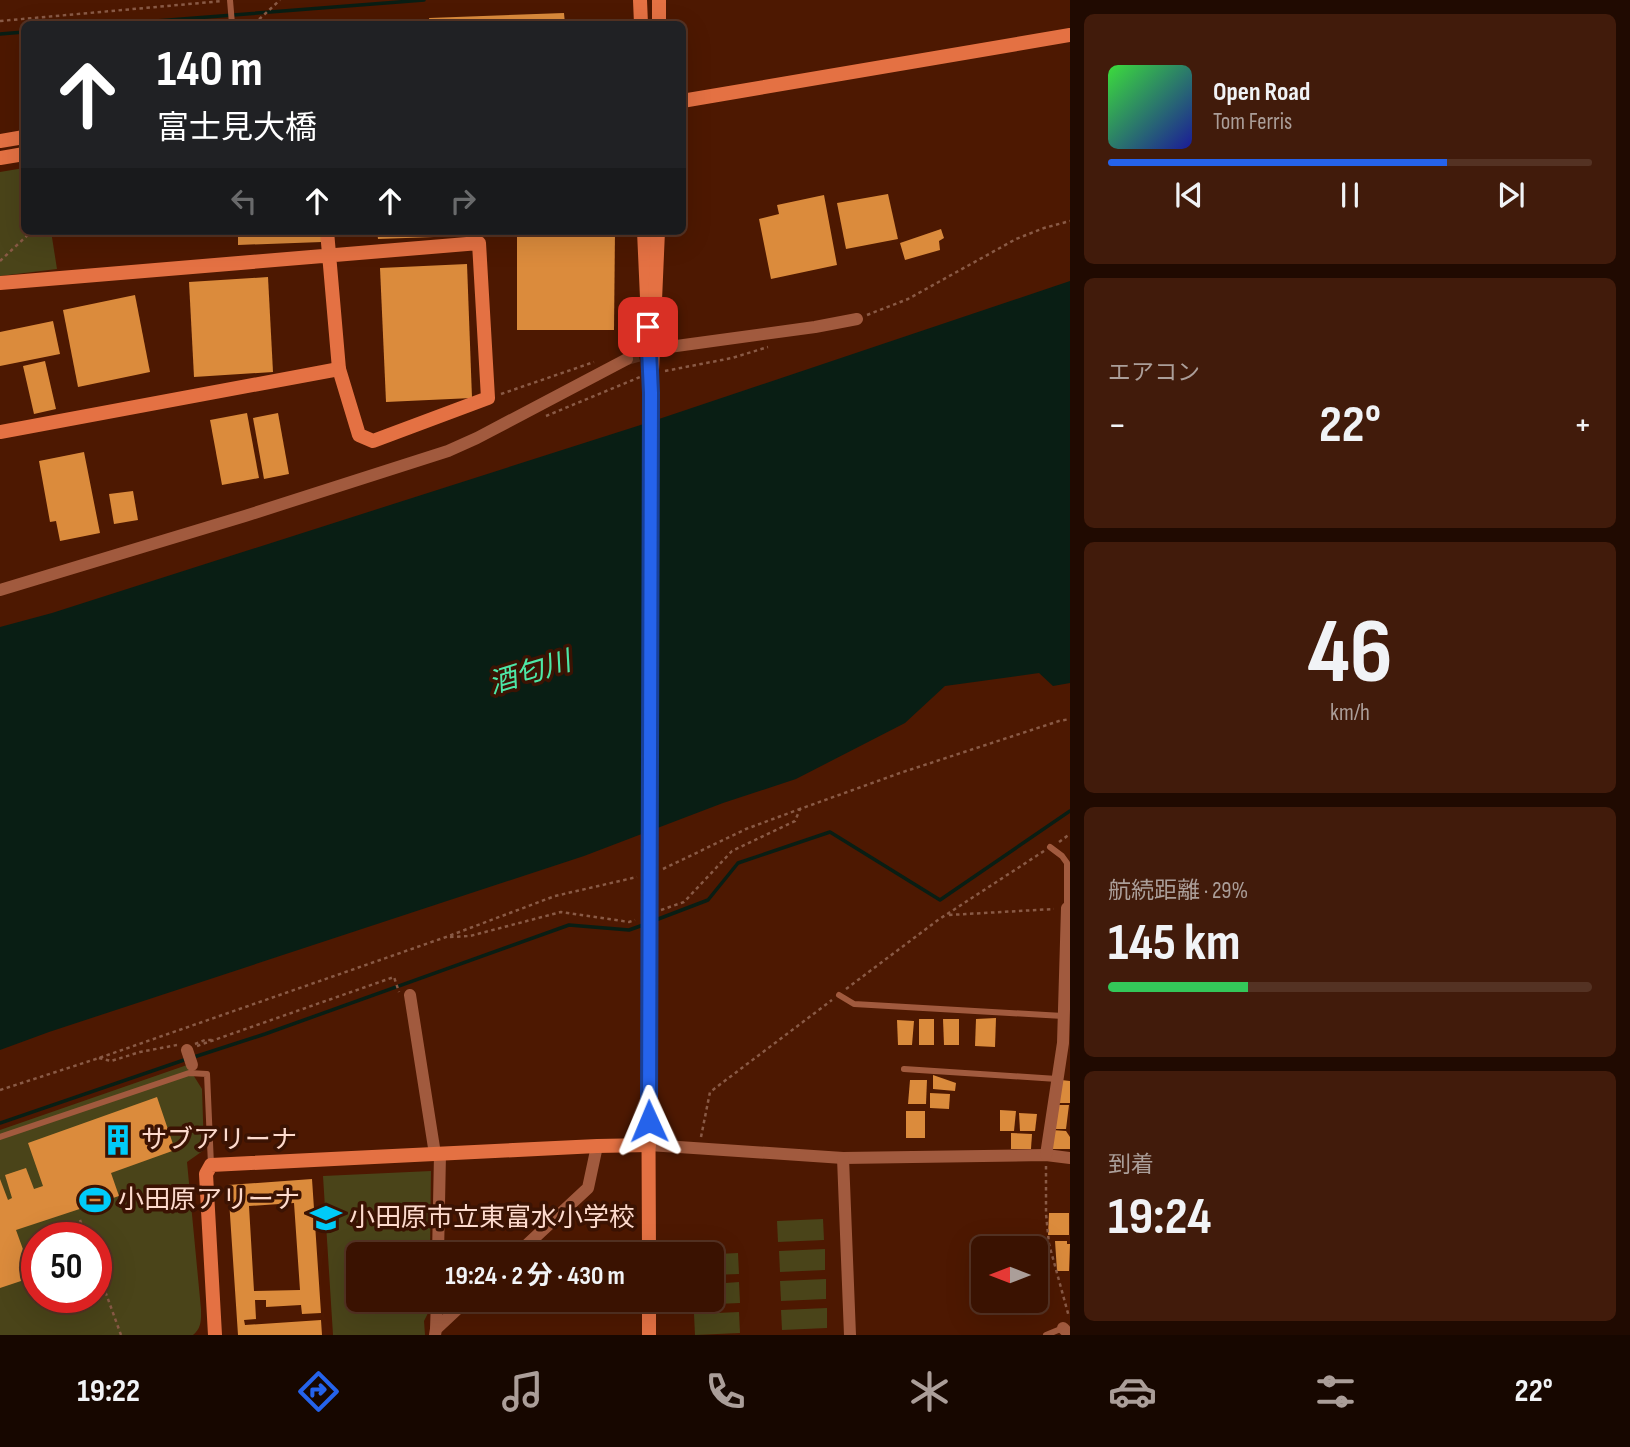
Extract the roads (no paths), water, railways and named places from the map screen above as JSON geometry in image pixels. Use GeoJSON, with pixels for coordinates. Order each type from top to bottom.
{"type":"FeatureCollection","features":[{"type":"Feature","properties":{"kind":"street"},"geometry":{"type":"LineString","coordinates":[[640,0],[641,21]]}},
{"type":"Feature","properties":{"kind":"street"},"geometry":{"type":"LineString","coordinates":[[659,0],[659,21]]}},
{"type":"Feature","properties":{"kind":"street"},"geometry":{"type":"LineString","coordinates":[[686,100],[1070,35]]}},
{"type":"Feature","properties":{"kind":"street"},"geometry":{"type":"LineString","coordinates":[[0,141],[21,138]]}},
{"type":"Feature","properties":{"kind":"street"},"geometry":{"type":"LineString","coordinates":[[0,158],[21,154]]}},
{"type":"Feature","properties":{"kind":"street"},"geometry":{"type":"LineString","coordinates":[[0,283],[328,255],[479,243],[488,398],[373,441],[359,435],[339,369],[328,255],[327,235]]}},
{"type":"Feature","properties":{"kind":"street"},"geometry":{"type":"LineString","coordinates":[[645,235],[651,373],[647,914],[649,1242]]}},
{"type":"Feature","properties":{"kind":"street"},"geometry":{"type":"LineString","coordinates":[[651,373],[658,235]]}},
{"type":"Feature","properties":{"kind":"street"},"geometry":{"type":"LineString","coordinates":[[669,347],[857,319]]}},
{"type":"Feature","properties":{"kind":"street"},"geometry":{"type":"LineString","coordinates":[[0,590],[448,451],[627,359]]}},
{"type":"Feature","properties":{"kind":"street"},"geometry":{"type":"LineString","coordinates":[[0,432],[339,369]]}},
{"type":"Feature","properties":{"kind":"street"},"geometry":{"type":"LineString","coordinates":[[1046,1155],[1067,1016],[1068,908]]}},
{"type":"Feature","properties":{"kind":"street"},"geometry":{"type":"LineString","coordinates":[[405,995],[438,1154],[438,1242]]}},
{"type":"Feature","properties":{"kind":"street"},"geometry":{"type":"LineString","coordinates":[[185,1047],[192,1065]]}},
{"type":"Feature","properties":{"kind":"street"},"geometry":{"type":"LineString","coordinates":[[215,1335],[206,1174],[211,1165],[649,1145],[843,1158],[1046,1155],[1070,1158]]}},
{"type":"Feature","properties":{"kind":"street"},"geometry":{"type":"LineString","coordinates":[[530,1242],[588,1188],[597,1146]]}},
{"type":"Feature","properties":{"kind":"street"},"geometry":{"type":"LineString","coordinates":[[843,1158],[850,1335]]}},
{"type":"Feature","properties":{"kind":"street"},"geometry":{"type":"LineString","coordinates":[[436,1332],[437,1312]]}},
{"type":"Feature","properties":{"kind":"street"},"geometry":{"type":"LineString","coordinates":[[436,1332],[455,1312]]}},
{"type":"Feature","properties":{"kind":"street"},"geometry":{"type":"LineString","coordinates":[[649,1312],[649,1335]]}},
{"type":"Feature","properties":{"kind":"lane"},"geometry":{"type":"LineString","coordinates":[[231,0],[232,21]]}},
{"type":"Feature","properties":{"kind":"lane"},"geometry":{"type":"LineString","coordinates":[[1050,847],[1067,863],[1068,908]]}},
{"type":"Feature","properties":{"kind":"lane"},"geometry":{"type":"LineString","coordinates":[[839,995],[854,1004],[1067,1016]]}},
{"type":"Feature","properties":{"kind":"lane"},"geometry":{"type":"LineString","coordinates":[[904,1069],[1057,1079]]}},
{"type":"Feature","properties":{"kind":"lane"},"geometry":{"type":"LineString","coordinates":[[0,1137],[189,1073],[207,1074],[211,1165]]}},
{"type":"Feature","properties":{"kind":"lane"},"geometry":{"type":"LineString","coordinates":[[1046,1335],[1067,1328]]}},
{"type":"Feature","properties":{"kind":"water","name":"酒匂川"},"geometry":{"type":"Polygon","coordinates":[[[1070,281],[1070,683],[1053,686],[1039,673],[945,686],[905,723],[796,779],[723,803],[584,856],[0,1050],[0,627],[52,613],[650,422],[1070,281]]]}},
{"type":"Feature","properties":{"kind":"waterway"},"geometry":{"type":"LineString","coordinates":[[155,21],[424,0]]}},
{"type":"Feature","properties":{"kind":"waterway"},"geometry":{"type":"LineString","coordinates":[[0,34],[21,32]]}},
{"type":"Feature","properties":{"kind":"waterway"},"geometry":{"type":"LineString","coordinates":[[653,921],[708,900],[738,863],[830,832],[940,900],[1070,811]]}},
{"type":"Feature","properties":{"kind":"waterway"},"geometry":{"type":"LineString","coordinates":[[194,1057],[569,925],[629,930],[646,924]]}},
{"type":"Feature","properties":{"kind":"waterway"},"geometry":{"type":"LineString","coordinates":[[0,1123],[187,1059]]}},
{"type":"Feature","properties":{"kind":"tunnel"},"geometry":{"type":"LineString","coordinates":[[627,359],[669,347]]}},
{"type":"Feature","properties":{"kind":"place","name":"サブアリーナ"},"geometry":{"type":"Point","coordinates":[118,1140]}},
{"type":"Feature","properties":{"kind":"place","name":"小田原アリーナ"},"geometry":{"type":"Point","coordinates":[95,1200]}},
{"type":"Feature","properties":{"kind":"place","name":"小田原市立東富水小学校"},"geometry":{"type":"Point","coordinates":[326,1218]}}]}
